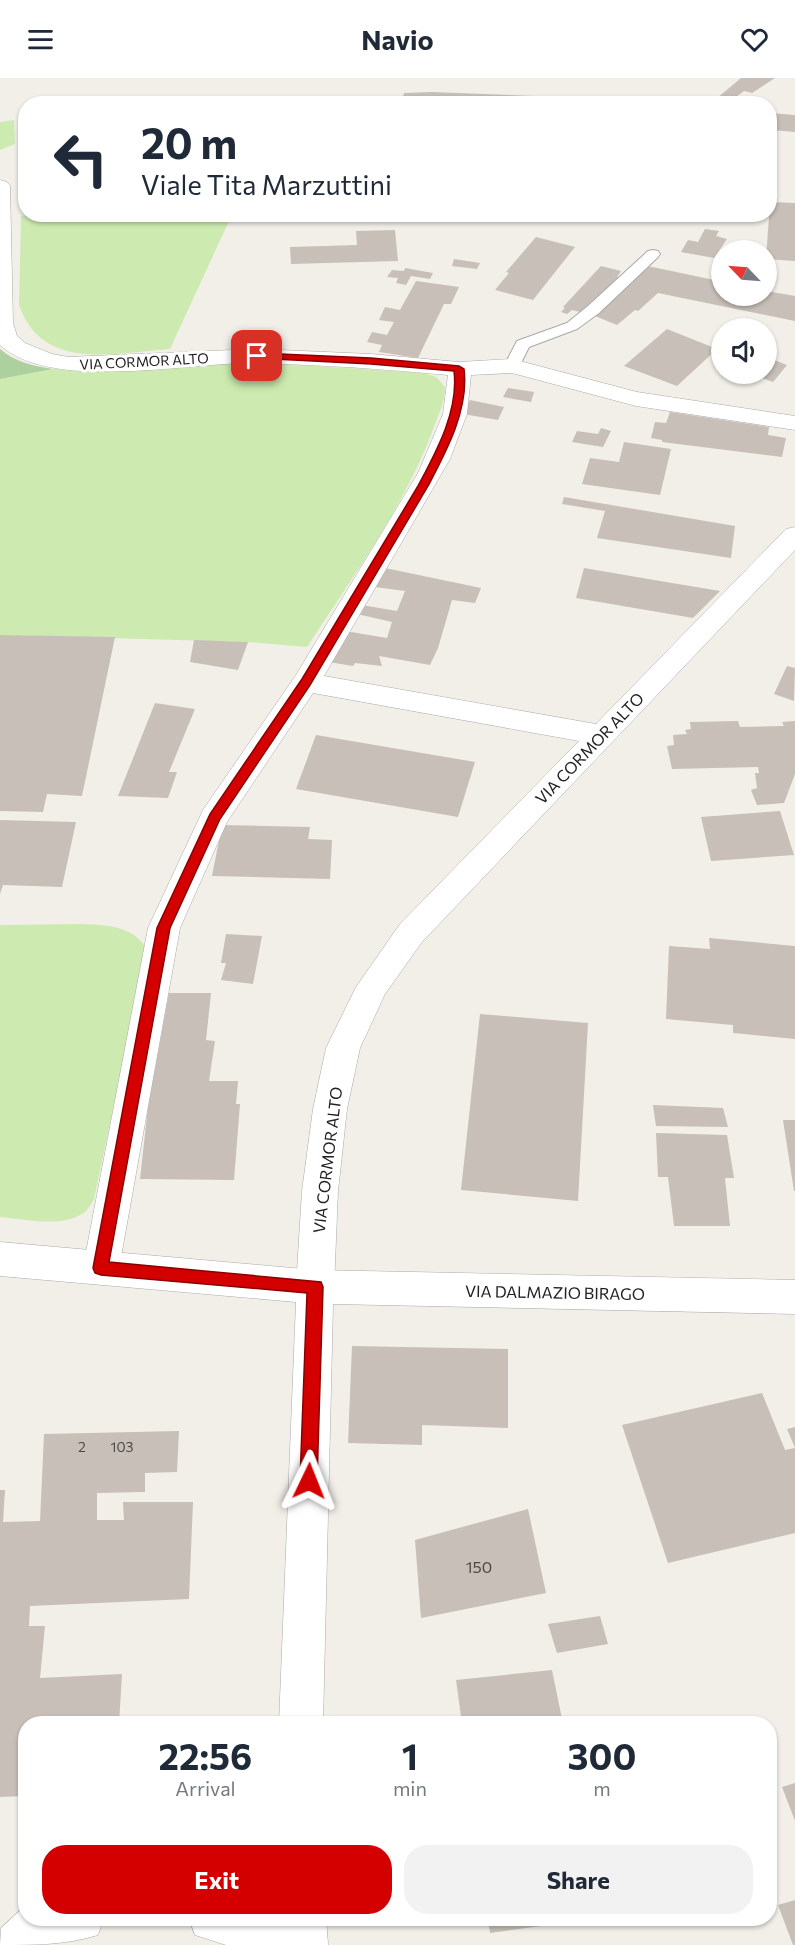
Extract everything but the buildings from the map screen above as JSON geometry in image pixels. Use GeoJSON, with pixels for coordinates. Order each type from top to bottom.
{"type":"FeatureCollection","features":[{"type":"Feature","properties":{"kind":"street","name":"VIA CORMOR ALTO"},"geometry":{"type":"LineString","coordinates":[[0,186],[2,323],[6,338],[29,355],[46,360],[85,365],[257,356],[371,361],[459,369],[512,366],[636,399],[795,423]]}},
{"type":"Feature","properties":{"kind":"street"},"geometry":{"type":"LineString","coordinates":[[101,1268],[164,928],[214,818],[306,682],[439,456],[456,409],[461,386],[459,369]]}},
{"type":"Feature","properties":{"kind":"street","name":"VIA CORMOR ALTO"},"geometry":{"type":"LineString","coordinates":[[293,1716],[320,1191],[330,1109],[343,1048],[372,987],[411,933],[795,535]]}},
{"type":"Feature","properties":{"kind":"street"},"geometry":{"type":"LineString","coordinates":[[306,682],[601,735]]}},
{"type":"Feature","properties":{"kind":"street","name":"VIA DALMAZIO BIRAGO"},"geometry":{"type":"LineString","coordinates":[[0,1259],[315,1287],[795,1297]]}},
{"type":"Feature","properties":{"kind":"street"},"geometry":{"type":"LineString","coordinates":[[255,1926],[304,1935]]}},
{"type":"Feature","properties":{"kind":"lane"},"geometry":{"type":"LineString","coordinates":[[512,366],[523,344],[571,326],[612,293],[653,254]]}},
{"type":"Feature","properties":{"kind":"green space"},"geometry":{"type":"Polygon","coordinates":[[[14,120],[15,144],[0,150],[0,122],[14,120]]]}},
{"type":"Feature","properties":{"kind":"green space"},"geometry":{"type":"Polygon","coordinates":[[[21,222],[229,222],[170,349],[104,355],[82,354],[62,349],[44,341],[30,326],[19,305],[21,222]]]}},
{"type":"Feature","properties":{"kind":"green space"},"geometry":{"type":"Polygon","coordinates":[[[0,349],[25,363],[53,369],[0,379],[0,349]]]}},
{"type":"Feature","properties":{"kind":"green space"},"geometry":{"type":"Polygon","coordinates":[[[255,362],[424,373],[436,377],[445,387],[440,412],[408,485],[377,540],[307,647],[248,642],[0,635],[0,379],[53,369],[255,362]]]}},
{"type":"Feature","properties":{"kind":"green space"},"geometry":{"type":"Polygon","coordinates":[[[81,924],[124,930],[139,939],[145,946],[143,968],[94,1199],[86,1211],[67,1220],[44,1222],[0,1217],[0,925],[81,924]]]}},
{"type":"Feature","properties":{"kind":"route"},"geometry":{"type":"LineString","coordinates":[[257,356],[371,361],[459,369],[461,386],[456,409],[439,456],[423,486],[306,682],[214,818],[164,928],[101,1268],[315,1287],[309,1481]]}}]}
